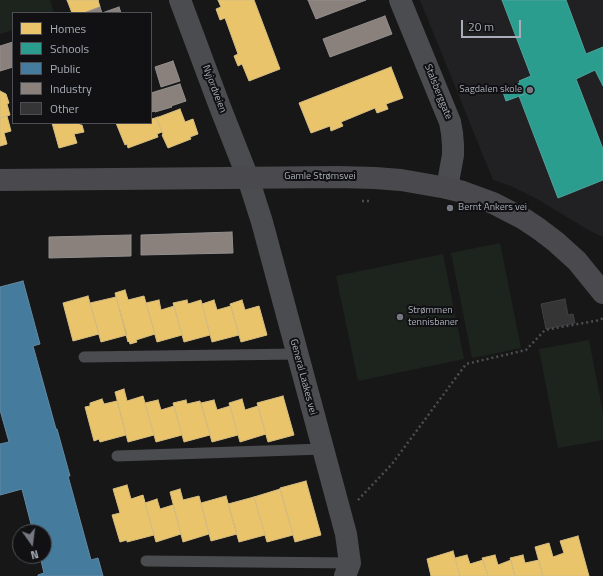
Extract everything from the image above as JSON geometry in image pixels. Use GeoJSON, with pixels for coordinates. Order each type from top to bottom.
{"type":"FeatureCollection","features":[{"type":"Feature","properties":{"kind":"street","name":"Nyjordveien"},"geometry":{"type":"LineString","coordinates":[[180,0],[248,178]]}},
{"type":"Feature","properties":{"kind":"street","name":"Stalsberggate"},"geometry":{"type":"LineString","coordinates":[[400,0],[450,122],[453,150],[447,188]]}},
{"type":"Feature","properties":{"kind":"street","name":"Gamle Strømsvei"},"geometry":{"type":"LineString","coordinates":[[0,180],[315,177],[375,178],[401,180],[447,188],[493,203],[524,219],[539,229],[577,261],[603,293]]}},
{"type":"Feature","properties":{"kind":"street","name":"General Laakes vei"},"geometry":{"type":"LineString","coordinates":[[248,178],[262,222],[342,518],[346,534],[348,569]]}},
{"type":"Feature","properties":{"kind":"lane"},"geometry":{"type":"LineString","coordinates":[[84,357],[297,354]]}},
{"type":"Feature","properties":{"kind":"lane"},"geometry":{"type":"LineString","coordinates":[[118,456],[323,449]]}},
{"type":"Feature","properties":{"kind":"lane"},"geometry":{"type":"LineString","coordinates":[[146,561],[348,569]]}},
{"type":"Feature","properties":{"kind":"path"},"geometry":{"type":"LineString","coordinates":[[342,518],[392,464],[466,364],[526,350],[545,330],[600,320],[603,318]]}},
{"type":"Feature","properties":{"kind":"shaded area"},"geometry":{"type":"Polygon","coordinates":[[[0,0],[50,0],[54,12],[12,12],[12,30],[0,34],[0,0]]]}},
{"type":"Feature","properties":{"kind":"shaded area","name":"Sagdalen skole"},"geometry":{"type":"Polygon","coordinates":[[[420,0],[603,0],[603,236],[585,228],[537,199],[511,186],[493,180],[420,0]]]}},
{"type":"Feature","properties":{"kind":"shaded area"},"geometry":{"type":"Polygon","coordinates":[[[500,243],[521,348],[472,358],[451,253],[500,243]]]}},
{"type":"Feature","properties":{"kind":"shaded area","name":"Strømmen tennisbaner"},"geometry":{"type":"Polygon","coordinates":[[[443,254],[464,359],[358,381],[336,276],[443,254]]]}},
{"type":"Feature","properties":{"kind":"shaded area"},"geometry":{"type":"Polygon","coordinates":[[[589,340],[603,412],[603,440],[558,448],[539,349],[589,340]]]}},
{"type":"Feature","properties":{"kind":"building: Homes"},"geometry":{"type":"Polygon","coordinates":[[[67,0],[98,0],[100,7],[87,12],[72,12],[67,0]]]}},
{"type":"Feature","properties":{"kind":"building: Homes"},"geometry":{"type":"Polygon","coordinates":[[[218,0],[254,0],[280,69],[249,81],[242,64],[238,66],[234,56],[238,54],[225,18],[220,20],[216,9],[221,7],[218,0]]]}},
{"type":"Feature","properties":{"kind":"building: Homes"},"geometry":{"type":"Polygon","coordinates":[[[391,67],[403,98],[386,104],[388,109],[377,113],[375,108],[341,122],[343,126],[331,131],[330,126],[311,133],[299,103],[391,67]]]}},
{"type":"Feature","properties":{"kind":"building: Homes"},"geometry":{"type":"Polygon","coordinates":[[[0,91],[6,94],[9,103],[7,104],[10,115],[0,118],[0,91]]]}},
{"type":"Feature","properties":{"kind":"building: Homes"},"geometry":{"type":"Polygon","coordinates":[[[180,109],[185,122],[193,119],[198,134],[190,137],[191,139],[168,148],[156,118],[180,109]]]}},
{"type":"Feature","properties":{"kind":"building: Homes"},"geometry":{"type":"Polygon","coordinates":[[[7,116],[11,131],[4,133],[7,144],[0,146],[0,118],[7,116]]]}},
{"type":"Feature","properties":{"kind":"building: Homes"},"geometry":{"type":"Polygon","coordinates":[[[158,117],[156,118],[162,132],[157,134],[158,137],[128,148],[127,144],[125,145],[116,124],[152,124],[152,119],[158,117]]]}},
{"type":"Feature","properties":{"kind":"building: Homes"},"geometry":{"type":"Polygon","coordinates":[[[52,124],[82,125],[84,132],[74,134],[77,143],[59,148],[52,124]]]}},
{"type":"Feature","properties":{"kind":"building: Homes"},"geometry":{"type":"Polygon","coordinates":[[[125,290],[128,300],[144,296],[155,334],[136,340],[137,342],[130,344],[129,341],[128,342],[115,293],[125,290]]]}},
{"type":"Feature","properties":{"kind":"building: Homes"},"geometry":{"type":"Polygon","coordinates":[[[88,296],[99,334],[73,341],[63,303],[88,296]]]}},
{"type":"Feature","properties":{"kind":"building: Homes"},"geometry":{"type":"Polygon","coordinates":[[[116,297],[127,335],[101,342],[90,303],[116,297]]]}},
{"type":"Feature","properties":{"kind":"building: Homes"},"geometry":{"type":"Polygon","coordinates":[[[159,300],[161,310],[174,306],[182,335],[157,342],[146,303],[159,300]]]}},
{"type":"Feature","properties":{"kind":"building: Homes"},"geometry":{"type":"Polygon","coordinates":[[[187,300],[188,304],[201,300],[210,335],[184,342],[173,303],[187,300]]]}},
{"type":"Feature","properties":{"kind":"building: Homes"},"geometry":{"type":"Polygon","coordinates":[[[214,300],[217,310],[231,306],[239,335],[212,342],[202,304],[214,300]]]}},
{"type":"Feature","properties":{"kind":"building: Homes"},"geometry":{"type":"Polygon","coordinates":[[[242,300],[245,310],[259,306],[267,335],[241,342],[230,304],[242,300]]]}},
{"type":"Feature","properties":{"kind":"building: Homes"},"geometry":{"type":"Polygon","coordinates":[[[124,389],[127,401],[143,396],[154,435],[128,442],[115,392],[124,389]]]}},
{"type":"Feature","properties":{"kind":"building: Homes"},"geometry":{"type":"Polygon","coordinates":[[[283,396],[294,435],[268,442],[257,403],[283,396]]]}},
{"type":"Feature","properties":{"kind":"building: Homes"},"geometry":{"type":"Polygon","coordinates":[[[102,399],[104,404],[117,401],[126,435],[100,442],[99,439],[94,441],[85,407],[90,406],[90,403],[102,399]]]}},
{"type":"Feature","properties":{"kind":"building: Homes"},"geometry":{"type":"Polygon","coordinates":[[[242,399],[245,410],[258,406],[266,434],[240,442],[229,403],[242,399]]]}},
{"type":"Feature","properties":{"kind":"building: Homes"},"geometry":{"type":"Polygon","coordinates":[[[158,400],[161,410],[174,406],[182,435],[156,442],[145,403],[158,400]]]}},
{"type":"Feature","properties":{"kind":"building: Homes"},"geometry":{"type":"Polygon","coordinates":[[[186,400],[187,404],[200,401],[210,435],[184,442],[173,403],[186,400]]]}},
{"type":"Feature","properties":{"kind":"building: Homes"},"geometry":{"type":"Polygon","coordinates":[[[214,400],[217,410],[230,406],[238,435],[212,442],[201,403],[214,400]]]}},
{"type":"Feature","properties":{"kind":"building: Homes"},"geometry":{"type":"Polygon","coordinates":[[[306,481],[321,535],[295,542],[280,488],[306,481]]]}},
{"type":"Feature","properties":{"kind":"building: Homes"},"geometry":{"type":"Polygon","coordinates":[[[127,485],[131,499],[143,495],[154,535],[127,542],[127,540],[120,542],[112,515],[120,513],[113,489],[127,485]]]}},
{"type":"Feature","properties":{"kind":"building: Homes"},"geometry":{"type":"Polygon","coordinates":[[[180,489],[183,500],[199,496],[209,534],[183,542],[170,492],[180,489]]]}},
{"type":"Feature","properties":{"kind":"building: Homes"},"geometry":{"type":"Polygon","coordinates":[[[280,489],[293,535],[267,542],[254,497],[280,489]]]}},
{"type":"Feature","properties":{"kind":"building: Homes"},"geometry":{"type":"Polygon","coordinates":[[[226,496],[237,534],[211,541],[201,503],[226,496]]]}},
{"type":"Feature","properties":{"kind":"building: Homes"},"geometry":{"type":"Polygon","coordinates":[[[254,497],[265,535],[239,542],[228,504],[254,497]]]}},
{"type":"Feature","properties":{"kind":"building: Homes"},"geometry":{"type":"Polygon","coordinates":[[[157,499],[160,509],[173,505],[181,534],[156,542],[145,503],[157,499]]]}},
{"type":"Feature","properties":{"kind":"building: Homes"},"geometry":{"type":"Polygon","coordinates":[[[578,536],[589,576],[543,576],[535,547],[549,543],[553,557],[564,553],[560,541],[578,536]]]}},
{"type":"Feature","properties":{"kind":"building: Homes"},"geometry":{"type":"Polygon","coordinates":[[[453,551],[460,576],[431,576],[427,559],[453,551]]]}},
{"type":"Feature","properties":{"kind":"building: Homes"},"geometry":{"type":"Polygon","coordinates":[[[467,555],[470,564],[483,560],[488,576],[460,576],[455,558],[467,555]]]}},
{"type":"Feature","properties":{"kind":"building: Homes"},"geometry":{"type":"Polygon","coordinates":[[[495,555],[498,565],[511,560],[515,576],[488,576],[482,558],[495,555]]]}},
{"type":"Feature","properties":{"kind":"building: Homes"},"geometry":{"type":"Polygon","coordinates":[[[523,555],[525,563],[539,560],[543,576],[515,576],[510,558],[523,555]]]}},
{"type":"Feature","properties":{"kind":"building: Schools"},"geometry":{"type":"Polygon","coordinates":[[[502,0],[566,0],[586,54],[603,47],[603,86],[595,70],[576,79],[603,149],[603,180],[558,198],[519,96],[506,101],[502,89],[520,83],[519,81],[531,76],[502,0]]]}},
{"type":"Feature","properties":{"kind":"building: Public"},"geometry":{"type":"Polygon","coordinates":[[[23,281],[40,344],[33,346],[70,476],[68,476],[91,560],[98,558],[103,576],[38,576],[44,573],[42,564],[52,564],[52,524],[31,524],[22,489],[0,495],[0,444],[9,442],[0,410],[0,287],[23,281]]]}},
{"type":"Feature","properties":{"kind":"building: Industry"},"geometry":{"type":"Polygon","coordinates":[[[308,0],[366,0],[316,19],[308,0]]]}},
{"type":"Feature","properties":{"kind":"building: Industry"},"geometry":{"type":"Polygon","coordinates":[[[100,7],[102,12],[87,12],[100,7]]]}},
{"type":"Feature","properties":{"kind":"building: Industry"},"geometry":{"type":"Polygon","coordinates":[[[119,7],[121,12],[105,12],[119,7]]]}},
{"type":"Feature","properties":{"kind":"building: Industry"},"geometry":{"type":"Polygon","coordinates":[[[385,16],[392,34],[330,57],[323,39],[385,16]]]}},
{"type":"Feature","properties":{"kind":"building: Industry"},"geometry":{"type":"Polygon","coordinates":[[[12,42],[12,67],[0,71],[0,46],[12,42]]]}},
{"type":"Feature","properties":{"kind":"building: Industry"},"geometry":{"type":"Polygon","coordinates":[[[173,61],[180,81],[161,87],[155,67],[173,61]]]}},
{"type":"Feature","properties":{"kind":"building: Industry"},"geometry":{"type":"Polygon","coordinates":[[[180,84],[186,101],[171,106],[172,107],[152,112],[152,93],[180,84]]]}},
{"type":"Feature","properties":{"kind":"building: Industry"},"geometry":{"type":"Polygon","coordinates":[[[232,232],[233,253],[141,255],[141,235],[232,232]]]}},
{"type":"Feature","properties":{"kind":"building: Industry"},"geometry":{"type":"Polygon","coordinates":[[[131,235],[131,256],[49,258],[49,237],[131,235]]]}},
{"type":"Feature","properties":{"kind":"building: Other"},"geometry":{"type":"Polygon","coordinates":[[[565,299],[568,315],[573,314],[575,323],[546,329],[541,304],[565,299]]]}},
{"type":"Feature","properties":{"kind":"place","name":"Sagdalen skole"},"geometry":{"type":"Point","coordinates":[530,90]}},
{"type":"Feature","properties":{"kind":"place","name":"Bernt Ankers vei"},"geometry":{"type":"Point","coordinates":[450,208]}},
{"type":"Feature","properties":{"kind":"place","name":"Strømmen tennisbaner"},"geometry":{"type":"Point","coordinates":[400,317]}}]}
